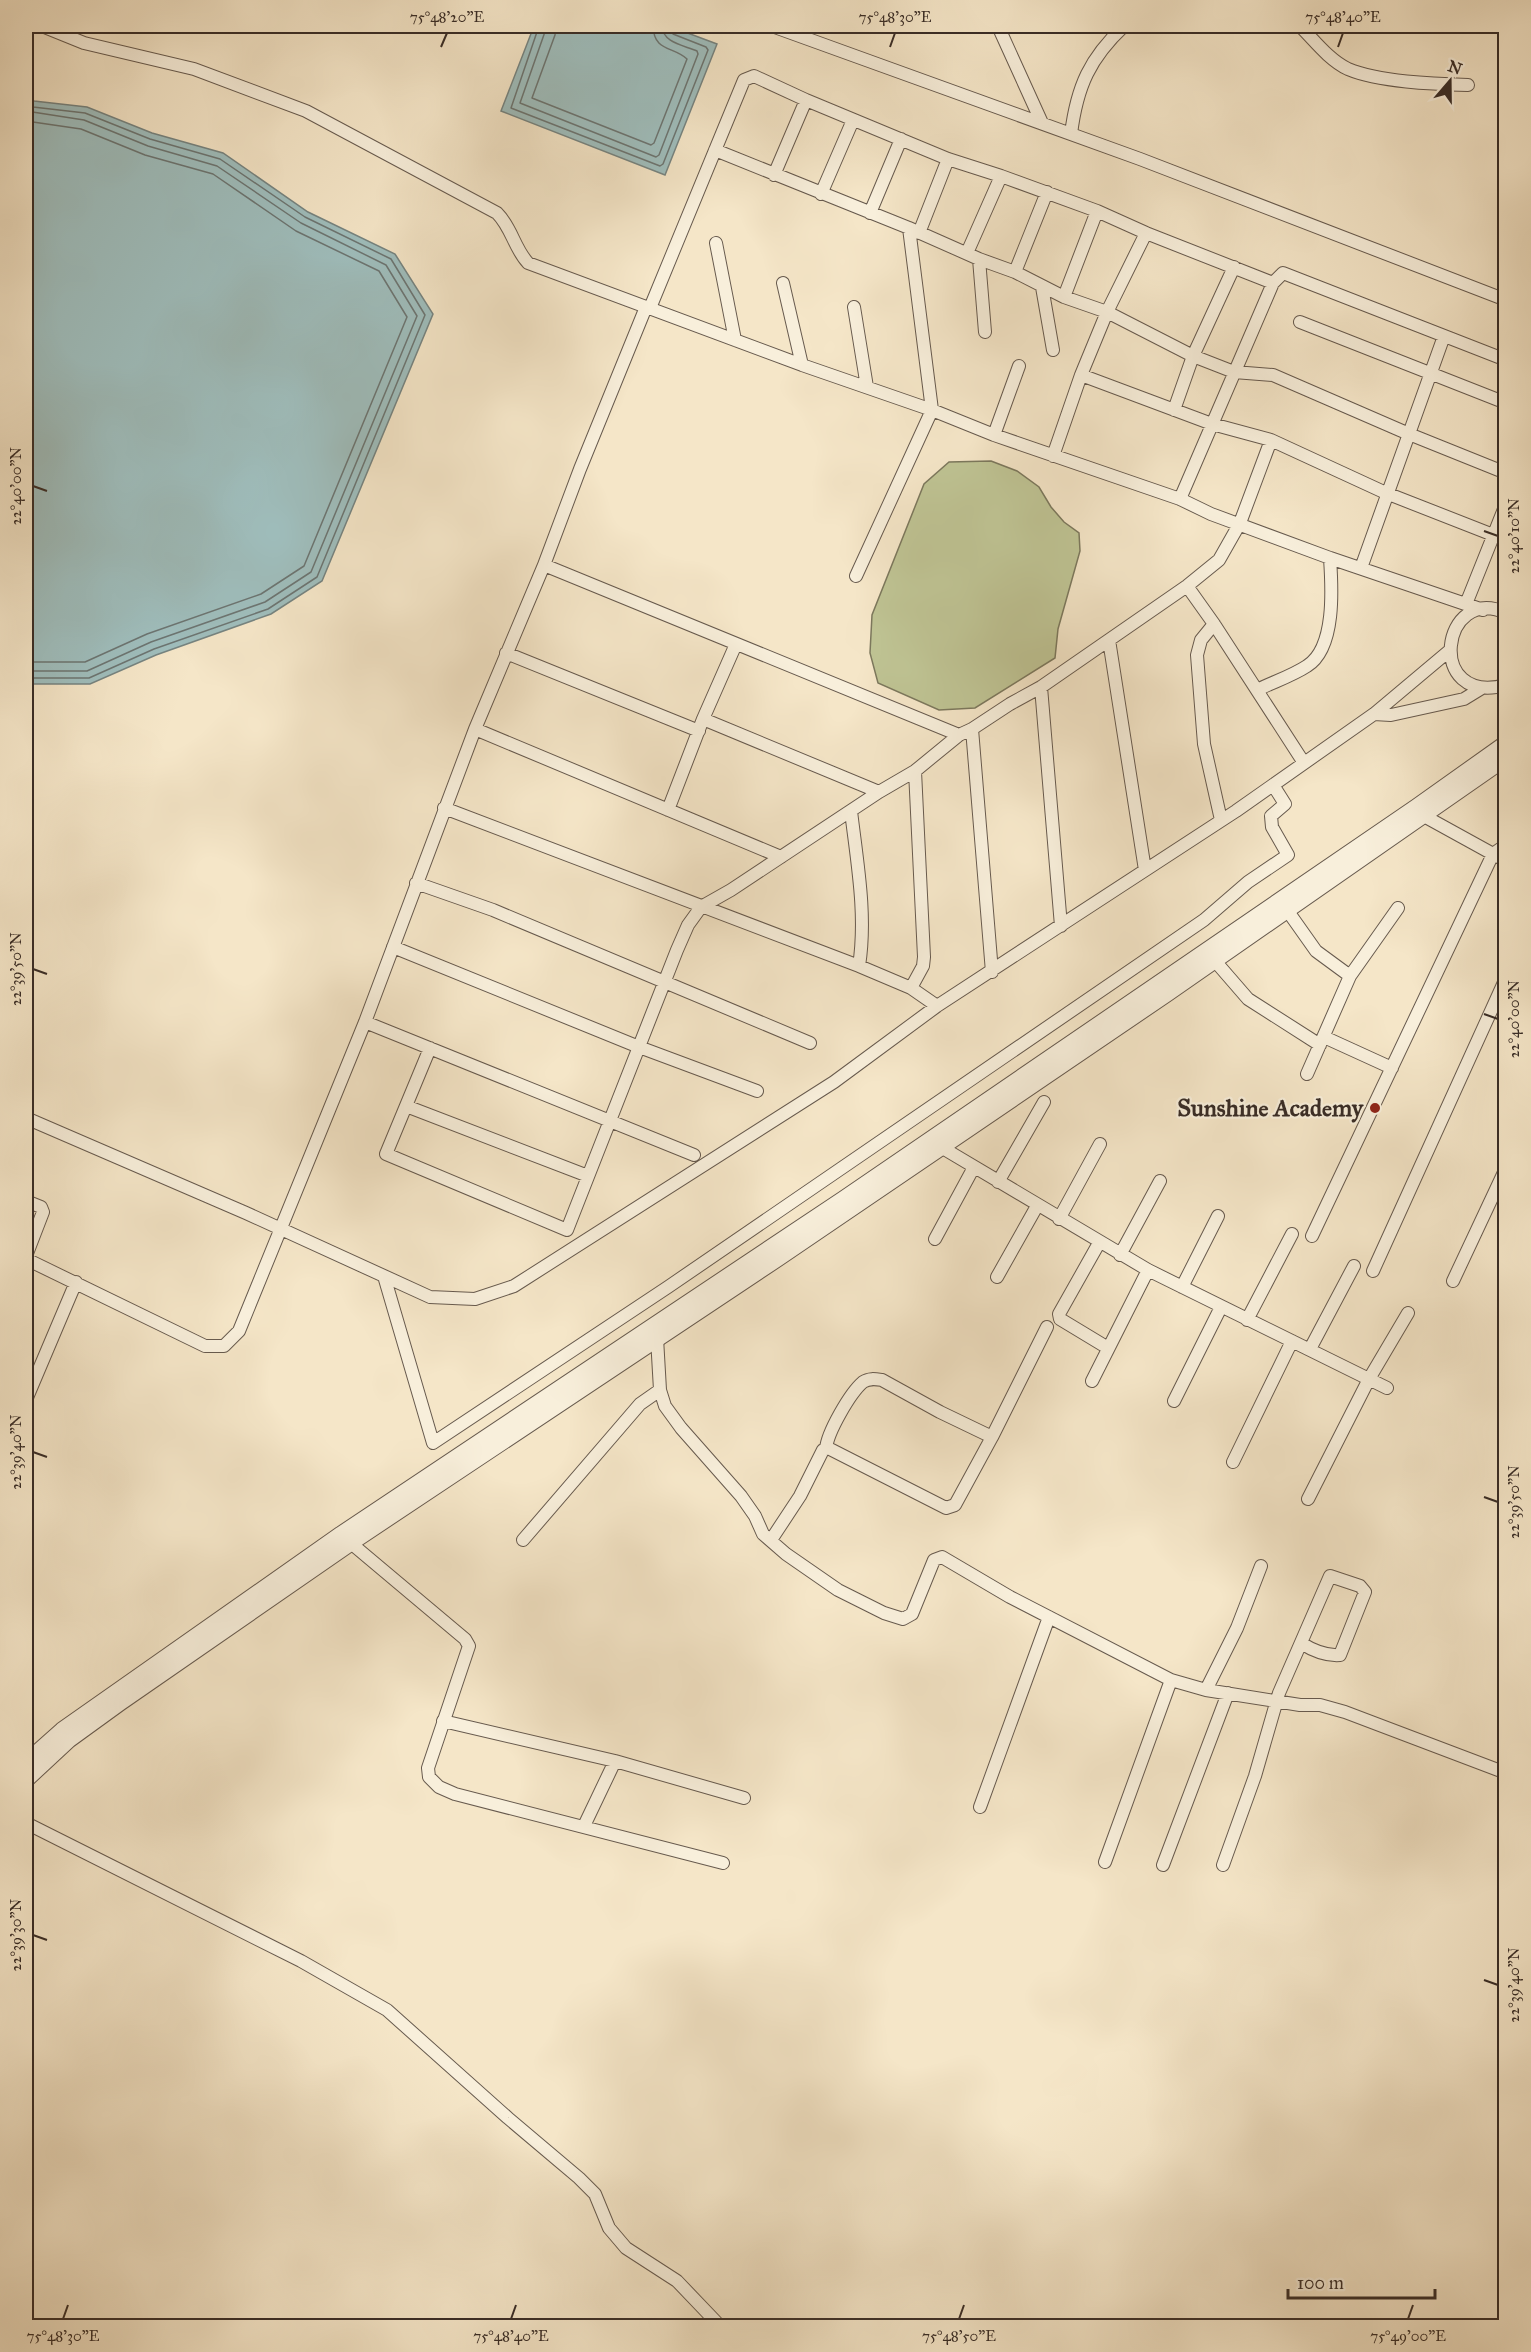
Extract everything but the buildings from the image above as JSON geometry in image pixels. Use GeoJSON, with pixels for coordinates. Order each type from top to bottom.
{"type":"FeatureCollection","features":[{"type":"Feature","properties":{"kind":"street"},"geometry":{"type":"LineString","coordinates":[[42,26],[84,43],[194,69],[306,111],[497,213],[507,223],[520,254],[528,263],[802,365],[932,410],[994,435],[1180,499],[1211,514],[1330,558],[1483,610]]}},
{"type":"Feature","properties":{"kind":"street"},"geometry":{"type":"LineString","coordinates":[[772,26],[1042,123],[1506,300]]}},
{"type":"Feature","properties":{"kind":"street"},"geometry":{"type":"LineString","coordinates":[[998,26],[1042,123]]}},
{"type":"Feature","properties":{"kind":"street"},"geometry":{"type":"LineString","coordinates":[[1071,134],[1078,99],[1092,61],[1105,44],[1124,26]]}},
{"type":"Feature","properties":{"kind":"street"},"geometry":{"type":"LineString","coordinates":[[1300,26],[1329,55],[1347,68],[1377,77],[1468,85]]}},
{"type":"Feature","properties":{"kind":"street"},"geometry":{"type":"LineString","coordinates":[[26,1201],[40,1207],[43,1212],[26,1257],[205,1346],[224,1346],[239,1331],[365,1022],[444,808],[544,565],[580,469],[744,80],[749,77],[762,78],[806,100],[948,159],[1097,211],[1146,233],[1273,283]]}},
{"type":"Feature","properties":{"kind":"street"},"geometry":{"type":"LineString","coordinates":[[774,175],[806,100]]}},
{"type":"Feature","properties":{"kind":"street"},"geometry":{"type":"LineString","coordinates":[[821,194],[853,120]]}},
{"type":"Feature","properties":{"kind":"street"},"geometry":{"type":"LineString","coordinates":[[870,213],[901,139]]}},
{"type":"Feature","properties":{"kind":"street"},"geometry":{"type":"LineString","coordinates":[[715,150],[1015,272],[1064,297],[1107,312],[1193,356],[1234,372],[1273,375],[1506,473]]}},
{"type":"Feature","properties":{"kind":"street"},"geometry":{"type":"LineString","coordinates":[[856,576],[932,410],[914,230],[948,159]]}},
{"type":"Feature","properties":{"kind":"street"},"geometry":{"type":"LineString","coordinates":[[967,253],[1001,176]]}},
{"type":"Feature","properties":{"kind":"street"},"geometry":{"type":"LineString","coordinates":[[1015,272],[1047,192]]}},
{"type":"Feature","properties":{"kind":"street"},"geometry":{"type":"LineString","coordinates":[[1064,297],[1097,211]]}},
{"type":"Feature","properties":{"kind":"street"},"geometry":{"type":"LineString","coordinates":[[1053,456],[1081,375],[1107,312],[1146,233]]}},
{"type":"Feature","properties":{"kind":"street"},"geometry":{"type":"LineString","coordinates":[[716,243],[735,340]]}},
{"type":"Feature","properties":{"kind":"street"},"geometry":{"type":"LineString","coordinates":[[979,259],[985,332]]}},
{"type":"Feature","properties":{"kind":"street"},"geometry":{"type":"LineString","coordinates":[[1173,410],[1193,356],[1234,267]]}},
{"type":"Feature","properties":{"kind":"street"},"geometry":{"type":"LineString","coordinates":[[1180,499],[1273,283],[1282,273],[1506,360]]}},
{"type":"Feature","properties":{"kind":"street"},"geometry":{"type":"LineString","coordinates":[[783,284],[802,365]]}},
{"type":"Feature","properties":{"kind":"street"},"geometry":{"type":"LineString","coordinates":[[1042,287],[1053,350]]}},
{"type":"Feature","properties":{"kind":"street"},"geometry":{"type":"LineString","coordinates":[[854,307],[867,387]]}},
{"type":"Feature","properties":{"kind":"street"},"geometry":{"type":"LineString","coordinates":[[1300,322],[1506,403]]}},
{"type":"Feature","properties":{"kind":"street"},"geometry":{"type":"LineString","coordinates":[[1361,568],[1444,336]]}},
{"type":"Feature","properties":{"kind":"street"},"geometry":{"type":"LineString","coordinates":[[994,435],[1019,366]]}},
{"type":"Feature","properties":{"kind":"street"},"geometry":{"type":"LineString","coordinates":[[1081,375],[1212,424],[1271,440],[1386,493],[1506,540]]}},
{"type":"Feature","properties":{"kind":"street"},"geometry":{"type":"LineString","coordinates":[[430,1048],[386,1154],[567,1230],[688,926],[701,907],[732,890],[879,792],[915,771],[959,735],[1041,687],[1187,586],[1219,560],[1240,524],[1271,440]]}},
{"type":"Feature","properties":{"kind":"street"},"geometry":{"type":"LineString","coordinates":[[1466,603],[1506,504]]}},
{"type":"Feature","properties":{"kind":"street"},"geometry":{"type":"LineString","coordinates":[[1257,690],[1307,666],[1316,659],[1327,635],[1332,596],[1330,558]]}},
{"type":"Feature","properties":{"kind":"street"},"geometry":{"type":"LineString","coordinates":[[544,565],[959,735]]}},
{"type":"Feature","properties":{"kind":"street"},"geometry":{"type":"LineString","coordinates":[[1187,586],[1304,763]]}},
{"type":"Feature","properties":{"kind":"street"},"geometry":{"type":"LineString","coordinates":[[1452,599],[1456,626]]}},
{"type":"Feature","properties":{"kind":"street"},"geometry":{"type":"LineString","coordinates":[[1504,609],[1483,610],[1466,616],[1456,626],[1449,651],[1452,664],[1459,675],[1470,683],[1482,688],[1506,685]]}},
{"type":"Feature","properties":{"kind":"street"},"geometry":{"type":"LineString","coordinates":[[1214,624],[1201,640],[1197,655],[1204,744],[1221,820]]}},
{"type":"Feature","properties":{"kind":"street"},"geometry":{"type":"LineString","coordinates":[[1109,640],[1145,870]]}},
{"type":"Feature","properties":{"kind":"street"},"geometry":{"type":"LineString","coordinates":[[668,810],[736,644]]}},
{"type":"Feature","properties":{"kind":"street"},"geometry":{"type":"LineString","coordinates":[[26,1118],[430,1297],[475,1299],[514,1286],[834,1082],[937,1006],[992,972],[1273,785],[1374,714],[1449,651]]}},
{"type":"Feature","properties":{"kind":"street"},"geometry":{"type":"LineString","coordinates":[[506,653],[879,792]]}},
{"type":"Feature","properties":{"kind":"street"},"geometry":{"type":"LineString","coordinates":[[1041,687],[1061,926]]}},
{"type":"Feature","properties":{"kind":"street"},"geometry":{"type":"LineString","coordinates":[[1374,714],[1391,715],[1464,699],[1482,688]]}},
{"type":"Feature","properties":{"kind":"street"},"geometry":{"type":"LineString","coordinates":[[476,729],[781,857]]}},
{"type":"Feature","properties":{"kind":"street"},"geometry":{"type":"LineString","coordinates":[[972,729],[992,972]]}},
{"type":"Feature","properties":{"kind":"street"},"geometry":{"type":"LineString","coordinates":[[26,1762],[62,1730],[937,1142],[1210,955],[1506,743]]}},
{"type":"Feature","properties":{"kind":"street"},"geometry":{"type":"LineString","coordinates":[[1210,955],[1287,910],[1506,758]]}},
{"type":"Feature","properties":{"kind":"street"},"geometry":{"type":"LineString","coordinates":[[911,988],[924,957],[915,771]]}},
{"type":"Feature","properties":{"kind":"street"},"geometry":{"type":"LineString","coordinates":[[384,1276],[433,1443],[707,1260],[1204,920],[1248,882],[1288,855],[1272,827],[1271,816],[1285,804],[1273,785]]}},
{"type":"Feature","properties":{"kind":"street"},"geometry":{"type":"LineString","coordinates":[[444,808],[859,966],[911,988],[937,1006]]}},
{"type":"Feature","properties":{"kind":"street"},"geometry":{"type":"LineString","coordinates":[[851,811],[859,875],[862,931],[859,966]]}},
{"type":"Feature","properties":{"kind":"street"},"geometry":{"type":"LineString","coordinates":[[1424,816],[1506,861]]}},
{"type":"Feature","properties":{"kind":"street"},"geometry":{"type":"LineString","coordinates":[[1312,1236],[1493,854],[1506,845]]}},
{"type":"Feature","properties":{"kind":"street"},"geometry":{"type":"LineString","coordinates":[[416,883],[493,910],[810,1042]]}},
{"type":"Feature","properties":{"kind":"street"},"geometry":{"type":"LineString","coordinates":[[1307,1074],[1350,976],[1398,908]]}},
{"type":"Feature","properties":{"kind":"street"},"geometry":{"type":"LineString","coordinates":[[1287,910],[1316,951],[1350,976]]}},
{"type":"Feature","properties":{"kind":"street"},"geometry":{"type":"LineString","coordinates":[[393,947],[639,1047],[757,1091]]}},
{"type":"Feature","properties":{"kind":"street"},"geometry":{"type":"LineString","coordinates":[[1210,955],[1248,999],[1322,1041],[1392,1068]]}},
{"type":"Feature","properties":{"kind":"street"},"geometry":{"type":"LineString","coordinates":[[1373,1271],[1506,978]]}},
{"type":"Feature","properties":{"kind":"street"},"geometry":{"type":"LineString","coordinates":[[365,1022],[694,1155]]}},
{"type":"Feature","properties":{"kind":"street"},"geometry":{"type":"LineString","coordinates":[[998,1182],[1044,1102]]}},
{"type":"Feature","properties":{"kind":"street"},"geometry":{"type":"LineString","coordinates":[[406,1106],[588,1176]]}},
{"type":"Feature","properties":{"kind":"street"},"geometry":{"type":"LineString","coordinates":[[937,1142],[998,1182],[1120,1255],[1387,1388]]}},
{"type":"Feature","properties":{"kind":"street"},"geometry":{"type":"LineString","coordinates":[[1059,1219],[1100,1144]]}},
{"type":"Feature","properties":{"kind":"street"},"geometry":{"type":"LineString","coordinates":[[935,1239],[975,1167]]}},
{"type":"Feature","properties":{"kind":"street"},"geometry":{"type":"LineString","coordinates":[[1453,1281],[1506,1168]]}},
{"type":"Feature","properties":{"kind":"street"},"geometry":{"type":"LineString","coordinates":[[1120,1255],[1160,1181]]}},
{"type":"Feature","properties":{"kind":"street"},"geometry":{"type":"LineString","coordinates":[[997,1277],[1037,1206]]}},
{"type":"Feature","properties":{"kind":"street"},"geometry":{"type":"LineString","coordinates":[[1182,1287],[1218,1216]]}},
{"type":"Feature","properties":{"kind":"street"},"geometry":{"type":"LineString","coordinates":[[1247,1320],[1292,1234]]}},
{"type":"Feature","properties":{"kind":"street"},"geometry":{"type":"LineString","coordinates":[[1099,1243],[1059,1314],[1060,1319],[1069,1326],[1108,1348]]}},
{"type":"Feature","properties":{"kind":"street"},"geometry":{"type":"LineString","coordinates":[[1310,1349],[1354,1266]]}},
{"type":"Feature","properties":{"kind":"street"},"geometry":{"type":"LineString","coordinates":[[1092,1380],[1148,1270]]}},
{"type":"Feature","properties":{"kind":"street"},"geometry":{"type":"LineString","coordinates":[[26,1400],[76,1282]]}},
{"type":"Feature","properties":{"kind":"street"},"geometry":{"type":"LineString","coordinates":[[1174,1401],[1221,1307]]}},
{"type":"Feature","properties":{"kind":"street"},"geometry":{"type":"LineString","coordinates":[[1308,1499],[1369,1378],[1408,1313]]}},
{"type":"Feature","properties":{"kind":"street"},"geometry":{"type":"LineString","coordinates":[[826,1449],[946,1508],[955,1505],[1047,1327]]}},
{"type":"Feature","properties":{"kind":"street"},"geometry":{"type":"LineString","coordinates":[[654,1333],[660,1390],[665,1406],[681,1428],[741,1496],[755,1516],[763,1534],[786,1554],[838,1590],[884,1613],[903,1619],[912,1614],[934,1560],[942,1557],[959,1565],[1010,1598],[1171,1680],[1206,1690],[1320,1705],[1345,1712],[1506,1773]]}},
{"type":"Feature","properties":{"kind":"street"},"geometry":{"type":"LineString","coordinates":[[1233,1462],[1292,1341]]}},
{"type":"Feature","properties":{"kind":"street"},"geometry":{"type":"LineString","coordinates":[[771,1540],[800,1496],[810,1474],[826,1449],[826,1438],[842,1411],[864,1382],[873,1378],[882,1380],[992,1437]]}},
{"type":"Feature","properties":{"kind":"street"},"geometry":{"type":"LineString","coordinates":[[523,1540],[640,1404],[660,1390]]}},
{"type":"Feature","properties":{"kind":"street"},"geometry":{"type":"LineString","coordinates":[[346,1538],[465,1639],[469,1646],[428,1768],[429,1777],[439,1787],[455,1794],[723,1863]]}},
{"type":"Feature","properties":{"kind":"street"},"geometry":{"type":"LineString","coordinates":[[26,1780],[69,1740],[346,1538]]}},
{"type":"Feature","properties":{"kind":"street"},"geometry":{"type":"LineString","coordinates":[[1206,1690],[1237,1628],[1261,1566]]}},
{"type":"Feature","properties":{"kind":"street"},"geometry":{"type":"LineString","coordinates":[[1223,1865],[1255,1776],[1279,1693],[1300,1643],[1330,1576],[1360,1586],[1365,1592],[1340,1655],[1309,1649],[1300,1643]]}},
{"type":"Feature","properties":{"kind":"street"},"geometry":{"type":"LineString","coordinates":[[980,1807],[1049,1617]]}},
{"type":"Feature","properties":{"kind":"street"},"geometry":{"type":"LineString","coordinates":[[1105,1862],[1171,1680]]}},
{"type":"Feature","properties":{"kind":"street"},"geometry":{"type":"LineString","coordinates":[[1162,1865],[1228,1693]]}},
{"type":"Feature","properties":{"kind":"street"},"geometry":{"type":"LineString","coordinates":[[443,1721],[615,1761],[744,1798]]}},
{"type":"Feature","properties":{"kind":"street"},"geometry":{"type":"LineString","coordinates":[[584,1827],[615,1761]]}},
{"type":"Feature","properties":{"kind":"street"},"geometry":{"type":"LineString","coordinates":[[26,1823],[281,1950],[387,2010],[579,2178],[595,2194],[609,2228],[626,2248],[677,2281],[720,2326]]}},
{"type":"Feature","properties":{"kind":"green space"},"geometry":{"type":"Polygon","coordinates":[[[991,461],[1017,471],[1039,487],[1051,507],[1064,522],[1079,533],[1080,551],[1058,629],[1055,658],[975,708],[939,710],[878,683],[870,653],[872,615],[924,484],[949,462],[991,461]]]}},
{"type":"Feature","properties":{"kind":"water"},"geometry":{"type":"Polygon","coordinates":[[[534,26],[669,26],[717,44],[665,175],[501,111],[534,26]]]}},
{"type":"Feature","properties":{"kind":"water"},"geometry":{"type":"Polygon","coordinates":[[[26,96],[34,101],[87,107],[152,133],[223,153],[308,212],[395,254],[433,314],[322,581],[271,614],[156,655],[90,684],[26,684],[26,96]]]}},
{"type":"Feature","properties":{"kind":"place","name":"Sunshine Academy"},"geometry":{"type":"Point","coordinates":[1375,1108]}}]}
